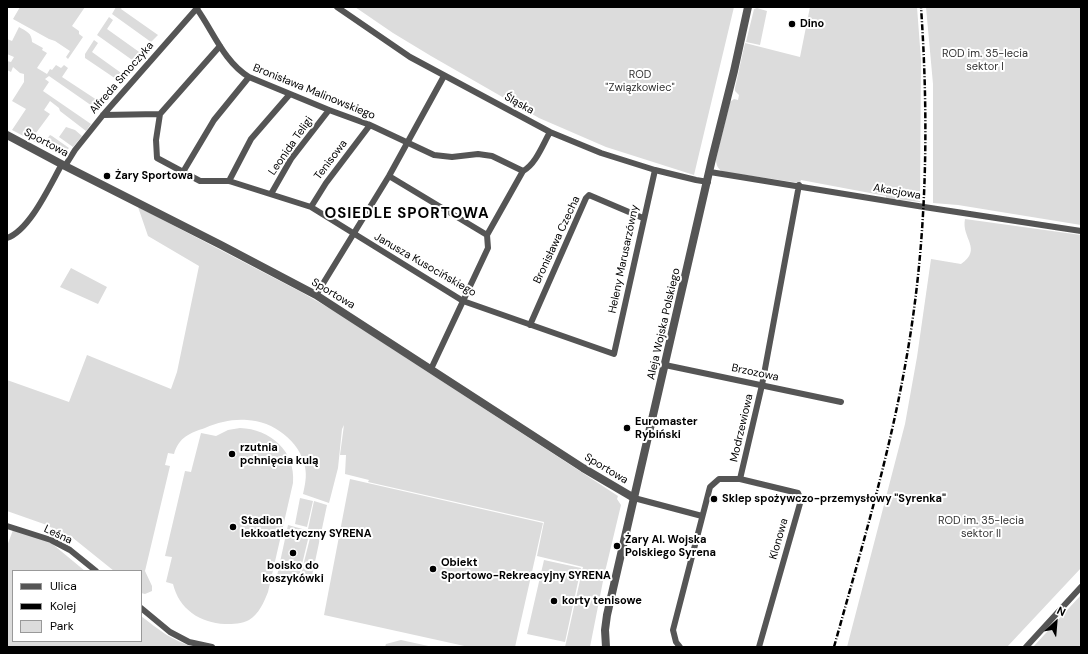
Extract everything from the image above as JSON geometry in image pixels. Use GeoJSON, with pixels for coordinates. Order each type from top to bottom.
{"type":"FeatureCollection","features":[{"type":"Feature","properties":{"kind":"street","name":"Śląska"},"geometry":{"type":"LineString","coordinates":[[337,7],[410,57],[550,132],[601,154],[655,170],[708,182]]}},
{"type":"Feature","properties":{"kind":"street","name":"Aleja Wojska Polskiego"},"geometry":{"type":"LineString","coordinates":[[606,647],[605,630],[608,615],[748,7]]}},
{"type":"Feature","properties":{"kind":"street","name":"Bronisława Malinowskiego"},"geometry":{"type":"LineString","coordinates":[[197,8],[220,46],[241,73],[249,78],[370,125],[434,155],[444,157],[478,154],[492,156],[523,171]]}},
{"type":"Feature","properties":{"kind":"street","name":"Alfreda Smoczyka"},"geometry":{"type":"LineString","coordinates":[[7,238],[17,232],[37,210],[63,165],[103,115],[197,8]]}},
{"type":"Feature","properties":{"kind":"street"},"geometry":{"type":"LineString","coordinates":[[103,115],[160,114],[220,46]]}},
{"type":"Feature","properties":{"kind":"street"},"geometry":{"type":"LineString","coordinates":[[316,296],[389,176],[444,76]]}},
{"type":"Feature","properties":{"kind":"street"},"geometry":{"type":"LineString","coordinates":[[183,172],[214,120],[249,78]]}},
{"type":"Feature","properties":{"kind":"street"},"geometry":{"type":"LineString","coordinates":[[229,181],[251,139],[290,94]]}},
{"type":"Feature","properties":{"kind":"street","name":"Leonida Teligi"},"geometry":{"type":"LineString","coordinates":[[271,194],[292,159],[329,110]]}},
{"type":"Feature","properties":{"kind":"street","name":"Janusza Kusocińskiego"},"geometry":{"type":"LineString","coordinates":[[160,114],[156,140],[157,158],[200,181],[229,181],[311,207],[463,301],[614,354]]}},
{"type":"Feature","properties":{"kind":"street","name":"Tenisowa"},"geometry":{"type":"LineString","coordinates":[[311,207],[326,183],[370,125]]}},
{"type":"Feature","properties":{"kind":"street"},"geometry":{"type":"LineString","coordinates":[[431,369],[488,248],[487,235],[523,171],[532,163],[550,132]]}},
{"type":"Feature","properties":{"kind":"street","name":"Sportowa"},"geometry":{"type":"LineString","coordinates":[[7,135],[221,245],[316,296],[583,468],[634,498]]}},
{"type":"Feature","properties":{"kind":"street","name":"Heleny Marusarzówny"},"geometry":{"type":"LineString","coordinates":[[614,354],[643,218],[655,170]]}},
{"type":"Feature","properties":{"kind":"street","name":"Akacjowa"},"geometry":{"type":"LineString","coordinates":[[710,172],[1081,231]]}},
{"type":"Feature","properties":{"kind":"street"},"geometry":{"type":"LineString","coordinates":[[389,176],[487,235]]}},
{"type":"Feature","properties":{"kind":"street","name":"Modrzewiowa"},"geometry":{"type":"LineString","coordinates":[[680,647],[676,642],[673,630],[710,486],[719,479],[740,479],[762,385],[799,185]]}},
{"type":"Feature","properties":{"kind":"street","name":"Bronisława Czecha"},"geometry":{"type":"LineString","coordinates":[[530,325],[586,198],[589,195],[643,218]]}},
{"type":"Feature","properties":{"kind":"street","name":"Brzozowa"},"geometry":{"type":"LineString","coordinates":[[666,364],[840,402]]}},
{"type":"Feature","properties":{"kind":"street","name":"Klonowa"},"geometry":{"type":"LineString","coordinates":[[740,479],[798,493],[801,500],[759,647]]}},
{"type":"Feature","properties":{"kind":"street"},"geometry":{"type":"LineString","coordinates":[[634,498],[702,516]]}},
{"type":"Feature","properties":{"kind":"street","name":"Leśna"},"geometry":{"type":"LineString","coordinates":[[7,526],[51,540],[70,550],[95,570]]}},
{"type":"Feature","properties":{"kind":"street"},"geometry":{"type":"LineString","coordinates":[[1026,647],[1081,587]]}},
{"type":"Feature","properties":{"kind":"street"},"geometry":{"type":"LineString","coordinates":[[142,609],[170,632],[189,642],[212,647]]}},
{"type":"Feature","properties":{"kind":"green space"},"geometry":{"type":"Polygon","coordinates":[[[20,7],[85,7],[72,26],[79,31],[79,34],[83,37],[68,59],[66,57],[70,51],[55,41],[13,19],[20,7]]]}},
{"type":"Feature","properties":{"kind":"green space"},"geometry":{"type":"Polygon","coordinates":[[[116,7],[122,7],[121,9],[158,35],[151,42],[112,14],[116,7]]]}},
{"type":"Feature","properties":{"kind":"green space","name":"ROD \"Związkowiec\""},"geometry":{"type":"Polygon","coordinates":[[[355,7],[734,7],[694,175],[606,147],[539,118],[431,56],[393,33],[355,7]]]}},
{"type":"Feature","properties":{"kind":"green space"},"geometry":{"type":"Polygon","coordinates":[[[810,7],[917,7],[921,60],[920,202],[886,198],[886,196],[801,180],[800,183],[724,172],[718,167],[716,159],[730,102],[734,99],[738,100],[739,95],[735,91],[735,88],[745,43],[800,57],[810,7]]]}},
{"type":"Feature","properties":{"kind":"green space","name":"ROD im. 35-lecia sektor I"},"geometry":{"type":"Polygon","coordinates":[[[926,7],[1081,7],[1081,225],[958,205],[933,203],[933,84],[926,7]]]}},
{"type":"Feature","properties":{"kind":"green space"},"geometry":{"type":"Polygon","coordinates":[[[757,8],[767,11],[760,45],[746,42],[754,9],[757,8]]]}},
{"type":"Feature","properties":{"kind":"green space"},"geometry":{"type":"Polygon","coordinates":[[[109,17],[113,20],[107,29],[142,54],[135,62],[97,35],[109,17]]]}},
{"type":"Feature","properties":{"kind":"green space"},"geometry":{"type":"Polygon","coordinates":[[[19,27],[30,34],[32,42],[43,48],[42,50],[47,53],[37,68],[47,74],[50,69],[52,70],[56,65],[61,68],[64,65],[68,68],[62,77],[100,102],[95,108],[49,76],[45,79],[49,82],[43,91],[91,124],[86,131],[60,111],[59,108],[50,101],[44,110],[50,114],[36,133],[46,140],[50,135],[69,148],[62,155],[12,130],[26,109],[12,101],[24,82],[24,74],[20,73],[13,67],[11,72],[7,70],[7,61],[11,62],[14,57],[7,54],[7,39],[12,41],[19,27]]]}},
{"type":"Feature","properties":{"kind":"green space"},"geometry":{"type":"Polygon","coordinates":[[[94,40],[98,43],[92,52],[124,75],[119,81],[85,58],[85,54],[94,40]]]}},
{"type":"Feature","properties":{"kind":"green space"},"geometry":{"type":"Polygon","coordinates":[[[66,127],[75,130],[82,136],[73,147],[59,137],[66,127]]]}},
{"type":"Feature","properties":{"kind":"green space"},"geometry":{"type":"Polygon","coordinates":[[[138,207],[301,292],[336,312],[618,496],[617,499],[621,505],[604,576],[590,647],[565,647],[583,567],[537,556],[544,522],[368,482],[369,480],[345,474],[346,455],[340,455],[344,425],[342,429],[338,468],[329,503],[303,494],[306,474],[305,467],[297,449],[284,434],[275,428],[257,421],[241,420],[220,423],[186,436],[179,443],[174,454],[168,453],[165,465],[170,466],[145,571],[152,586],[152,591],[145,594],[142,593],[142,570],[113,570],[73,538],[44,524],[7,511],[7,380],[69,402],[87,355],[171,389],[177,372],[199,266],[148,236],[138,207]]]}},
{"type":"Feature","properties":{"kind":"green space","name":"ROD im. 35-lecia sektor II"},"geometry":{"type":"Polygon","coordinates":[[[965,219],[1081,235],[1081,568],[1007,647],[847,647],[905,424],[917,357],[931,259],[961,264],[967,259],[971,248],[966,232],[965,219]]]}},
{"type":"Feature","properties":{"kind":"green space"},"geometry":{"type":"Polygon","coordinates":[[[71,268],[107,287],[98,304],[60,287],[71,268]]]}},
{"type":"Feature","properties":{"kind":"green space"},"geometry":{"type":"Polygon","coordinates":[[[240,428],[251,429],[271,437],[279,444],[290,461],[293,471],[293,483],[268,592],[263,604],[256,614],[249,620],[234,624],[225,624],[207,621],[192,613],[185,607],[180,601],[173,584],[166,582],[172,557],[165,556],[185,471],[191,472],[201,433],[216,436],[228,430],[240,428]]]}},
{"type":"Feature","properties":{"kind":"green space","name":"Obiekt Sportowo-Rekreacyjny SYRENA"},"geometry":{"type":"Polygon","coordinates":[[[350,479],[543,523],[515,647],[469,647],[324,615],[350,479]]]}},
{"type":"Feature","properties":{"kind":"green space"},"geometry":{"type":"Polygon","coordinates":[[[300,498],[313,501],[307,527],[295,524],[300,498]]]}},
{"type":"Feature","properties":{"kind":"green space"},"geometry":{"type":"Polygon","coordinates":[[[314,501],[327,505],[312,576],[310,581],[307,583],[299,582],[312,530],[308,529],[314,501]]]}},
{"type":"Feature","properties":{"kind":"green space","name":"boisko do koszykówki"},"geometry":{"type":"Polygon","coordinates":[[[288,525],[310,531],[298,581],[277,576],[288,525]]]}},
{"type":"Feature","properties":{"kind":"green space"},"geometry":{"type":"Polygon","coordinates":[[[13,530],[50,542],[84,570],[12,570],[12,642],[142,642],[142,617],[172,638],[194,647],[7,647],[7,546],[13,530]]]}},
{"type":"Feature","properties":{"kind":"green space","name":"korty tenisowe"},"geometry":{"type":"Polygon","coordinates":[[[544,560],[581,568],[565,642],[527,634],[544,560]]]}},
{"type":"Feature","properties":{"kind":"green space"},"geometry":{"type":"Polygon","coordinates":[[[1081,595],[1081,647],[1033,647],[1081,595]]]}},
{"type":"Feature","properties":{"kind":"green space"},"geometry":{"type":"Polygon","coordinates":[[[401,640],[433,647],[385,647],[386,644],[401,640]]]}},
{"type":"Feature","properties":{"kind":"railway"},"geometry":{"type":"LineString","coordinates":[[834,647],[884,465],[900,392],[914,312],[919,269],[924,182],[925,95],[921,7]]}},
{"type":"Feature","properties":{"kind":"place","name":"Dino"},"geometry":{"type":"Point","coordinates":[792,24]}},
{"type":"Feature","properties":{"kind":"place","name":"Żary Sportowa"},"geometry":{"type":"Point","coordinates":[107,176]}},
{"type":"Feature","properties":{"kind":"place","name":"Euromaster Rybiński"},"geometry":{"type":"Point","coordinates":[627,428]}},
{"type":"Feature","properties":{"kind":"place","name":"rzutnia pchnięcia kulą"},"geometry":{"type":"Point","coordinates":[232,454]}},
{"type":"Feature","properties":{"kind":"place","name":"Sklep spożywczo-przemysłowy \"Syrenka\""},"geometry":{"type":"Point","coordinates":[714,499]}},
{"type":"Feature","properties":{"kind":"place","name":"Stadion lekkoatletyczny SYRENA"},"geometry":{"type":"Point","coordinates":[233,527]}},
{"type":"Feature","properties":{"kind":"place","name":"Żary Al. Wojska Polskiego Syrena"},"geometry":{"type":"Point","coordinates":[617,546]}},
{"type":"Feature","properties":{"kind":"place","name":"boisko do koszykówki"},"geometry":{"type":"Point","coordinates":[293,553]}},
{"type":"Feature","properties":{"kind":"place","name":"Obiekt Sportowo-Rekreacyjny SYRENA"},"geometry":{"type":"Point","coordinates":[433,569]}},
{"type":"Feature","properties":{"kind":"place","name":"korty tenisowe"},"geometry":{"type":"Point","coordinates":[554,601]}},
{"type":"Feature","properties":{"kind":"district","name":"OSIEDLE SPORTOWA"},"geometry":{"type":"Point","coordinates":[407,214]}}]}
